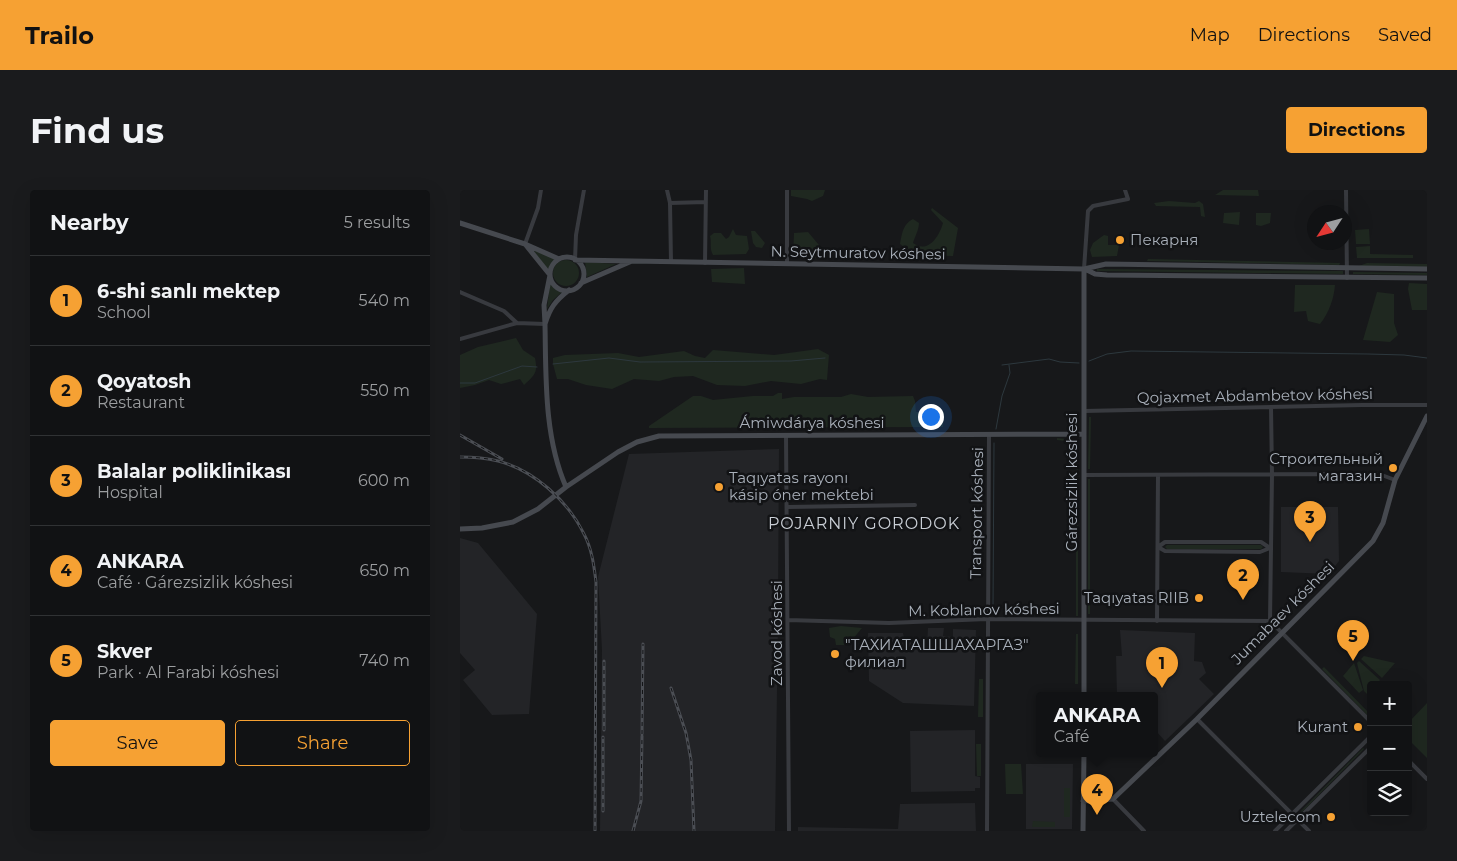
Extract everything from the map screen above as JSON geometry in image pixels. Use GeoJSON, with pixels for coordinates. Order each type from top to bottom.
{"type":"FeatureCollection","features":[{"type":"Feature","properties":{"kind":"street"},"geometry":{"type":"LineString","coordinates":[[525,244],[538,208],[541,190]]}},
{"type":"Feature","properties":{"kind":"street"},"geometry":{"type":"LineString","coordinates":[[575,260],[576,235],[584,190]]}},
{"type":"Feature","properties":{"kind":"street"},"geometry":{"type":"LineString","coordinates":[[666,190],[670,203],[672,262]]}},
{"type":"Feature","properties":{"kind":"street"},"geometry":{"type":"LineString","coordinates":[[705,263],[706,190]]}},
{"type":"Feature","properties":{"kind":"street"},"geometry":{"type":"LineString","coordinates":[[787,190],[787,264]]}},
{"type":"Feature","properties":{"kind":"street"},"geometry":{"type":"LineString","coordinates":[[1084,269],[1088,211],[1093,206],[1128,199],[1125,190]]}},
{"type":"Feature","properties":{"kind":"street"},"geometry":{"type":"LineString","coordinates":[[1346,190],[1347,278]]}},
{"type":"Feature","properties":{"kind":"street"},"geometry":{"type":"LineString","coordinates":[[670,203],[706,202]]}},
{"type":"Feature","properties":{"kind":"street"},"geometry":{"type":"LineString","coordinates":[[460,223],[525,244],[559,259]]}},
{"type":"Feature","properties":{"kind":"street"},"geometry":{"type":"LineString","coordinates":[[525,244],[550,275],[554,285],[569,290]]}},
{"type":"Feature","properties":{"kind":"street"},"geometry":{"type":"LineString","coordinates":[[566,487],[561,477],[553,443],[547,392],[544,304],[552,266],[559,259],[567,257],[579,263],[583,273],[581,282]]}},
{"type":"Feature","properties":{"kind":"street","name":"N. Seytmuratov kóshesi"},"geometry":{"type":"LineString","coordinates":[[575,260],[1084,269]]}},
{"type":"Feature","properties":{"kind":"street"},"geometry":{"type":"LineString","coordinates":[[545,324],[550,308],[569,290],[574,289],[581,282],[632,261]]}},
{"type":"Feature","properties":{"kind":"street"},"geometry":{"type":"LineString","coordinates":[[1084,269],[1106,264],[1427,269]]}},
{"type":"Feature","properties":{"kind":"street"},"geometry":{"type":"LineString","coordinates":[[1084,269],[1095,274],[1107,275],[1427,278]]}},
{"type":"Feature","properties":{"kind":"street","name":"Gárezsizlik kóshesi"},"geometry":{"type":"LineString","coordinates":[[1084,269],[1084,692]]}},
{"type":"Feature","properties":{"kind":"street"},"geometry":{"type":"LineString","coordinates":[[460,292],[504,311],[517,322]]}},
{"type":"Feature","properties":{"kind":"street"},"geometry":{"type":"LineString","coordinates":[[460,339],[517,322],[545,324]]}},
{"type":"Feature","properties":{"kind":"street","name":"Qojaxmet Abdambetov kóshesi"},"geometry":{"type":"LineString","coordinates":[[1084,411],[1362,404],[1427,405]]}},
{"type":"Feature","properties":{"kind":"street"},"geometry":{"type":"LineString","coordinates":[[1271,407],[1270,621],[1367,718]]}},
{"type":"Feature","properties":{"kind":"street","name":"Jumabaev kóshesi"},"geometry":{"type":"LineString","coordinates":[[1158,756],[1372,542],[1383,522],[1395,480],[1427,416]]}},
{"type":"Feature","properties":{"kind":"street","name":"Ámiwdárya kóshesi"},"geometry":{"type":"LineString","coordinates":[[460,529],[482,528],[513,522],[538,510],[556,494],[618,452],[637,442],[659,436],[1084,434]]}},
{"type":"Feature","properties":{"kind":"street","name":"Transport kóshesi"},"geometry":{"type":"LineString","coordinates":[[987,831],[989,435]]}},
{"type":"Feature","properties":{"kind":"street","name":"Zavod kóshesi"},"geometry":{"type":"LineString","coordinates":[[786,436],[789,831]]}},
{"type":"Feature","properties":{"kind":"street"},"geometry":{"type":"LineString","coordinates":[[1085,475],[1272,476],[1379,474],[1395,480]]}},
{"type":"Feature","properties":{"kind":"street"},"geometry":{"type":"LineString","coordinates":[[1157,621],[1158,476]]}},
{"type":"Feature","properties":{"kind":"street"},"geometry":{"type":"LineString","coordinates":[[787,508],[915,505]]}},
{"type":"Feature","properties":{"kind":"street"},"geometry":{"type":"LineString","coordinates":[[1158,547],[1165,542],[1261,542],[1270,548]]}},
{"type":"Feature","properties":{"kind":"street"},"geometry":{"type":"LineString","coordinates":[[1158,547],[1165,551],[1260,552],[1270,548]]}},
{"type":"Feature","properties":{"kind":"street","name":"M. Koblanov kóshesi"},"geometry":{"type":"LineString","coordinates":[[788,620],[889,623],[987,619],[1270,621]]}},
{"type":"Feature","properties":{"kind":"street"},"geometry":{"type":"LineString","coordinates":[[1197,719],[1309,831]]}},
{"type":"Feature","properties":{"kind":"street"},"geometry":{"type":"LineString","coordinates":[[1275,831],[1367,740]]}},
{"type":"Feature","properties":{"kind":"street"},"geometry":{"type":"LineString","coordinates":[[1286,831],[1367,751]]}},
{"type":"Feature","properties":{"kind":"street"},"geometry":{"type":"LineString","coordinates":[[1083,831],[1084,757]]}},
{"type":"Feature","properties":{"kind":"street","name":"Jumabaev kóshesi"},"geometry":{"type":"LineString","coordinates":[[1113,799],[1157,757]]}},
{"type":"Feature","properties":{"kind":"street"},"geometry":{"type":"LineString","coordinates":[[1412,764],[1427,779]]}},
{"type":"Feature","properties":{"kind":"street"},"geometry":{"type":"LineString","coordinates":[[1083,801],[1113,799],[1144,831]]}},
{"type":"Feature","properties":{"kind":"shaded area"},"geometry":{"type":"Polygon","coordinates":[[[791,190],[825,190],[823,196],[812,201],[791,196],[791,190]]]}},
{"type":"Feature","properties":{"kind":"shaded area"},"geometry":{"type":"Polygon","coordinates":[[[1223,190],[1258,190],[1259,196],[1215,195],[1223,190]]]}},
{"type":"Feature","properties":{"kind":"shaded area"},"geometry":{"type":"Polygon","coordinates":[[[1169,201],[1195,203],[1199,201],[1203,204],[1205,217],[1201,216],[1200,207],[1156,206],[1154,203],[1169,201]]]}},
{"type":"Feature","properties":{"kind":"shaded area"},"geometry":{"type":"Polygon","coordinates":[[[932,208],[958,228],[953,256],[905,255],[902,250],[904,247],[900,244],[901,236],[907,223],[913,219],[919,223],[913,243],[918,246],[928,245],[939,234],[943,223],[931,210],[932,208]]]}},
{"type":"Feature","properties":{"kind":"shaded area"},"geometry":{"type":"Polygon","coordinates":[[[1240,212],[1239,225],[1223,223],[1224,213],[1240,212]]]}},
{"type":"Feature","properties":{"kind":"shaded area"},"geometry":{"type":"Polygon","coordinates":[[[1256,213],[1271,213],[1270,223],[1261,226],[1256,225],[1256,213]]]}},
{"type":"Feature","properties":{"kind":"shaded area"},"geometry":{"type":"Polygon","coordinates":[[[733,229],[736,235],[747,236],[749,249],[746,254],[713,255],[710,236],[714,233],[721,233],[726,239],[733,229]]]}},
{"type":"Feature","properties":{"kind":"shaded area"},"geometry":{"type":"Polygon","coordinates":[[[1369,229],[1370,244],[1356,244],[1355,230],[1369,229]]]}},
{"type":"Feature","properties":{"kind":"shaded area"},"geometry":{"type":"Polygon","coordinates":[[[751,231],[755,231],[765,243],[762,248],[756,247],[753,243],[751,231]]]}},
{"type":"Feature","properties":{"kind":"shaded area"},"geometry":{"type":"Polygon","coordinates":[[[808,232],[819,245],[818,258],[793,258],[794,233],[808,232]]]}},
{"type":"Feature","properties":{"kind":"shaded area"},"geometry":{"type":"Polygon","coordinates":[[[1104,235],[1108,236],[1108,245],[1119,245],[1117,256],[1092,257],[1090,250],[1093,243],[1104,235]]]}},
{"type":"Feature","properties":{"kind":"shaded area"},"geometry":{"type":"Polygon","coordinates":[[[1370,246],[1370,254],[1413,255],[1413,258],[1357,258],[1356,247],[1370,246]]]}},
{"type":"Feature","properties":{"kind":"shaded area"},"geometry":{"type":"Polygon","coordinates":[[[532,249],[555,259],[548,270],[532,249]]]}},
{"type":"Feature","properties":{"kind":"shaded area"},"geometry":{"type":"Polygon","coordinates":[[[1148,259],[1340,263],[1339,265],[1147,261],[1148,259]]]}},
{"type":"Feature","properties":{"kind":"shaded area"},"geometry":{"type":"Polygon","coordinates":[[[566,260],[575,264],[579,273],[575,282],[566,286],[557,282],[553,273],[557,264],[566,260]]]}},
{"type":"Feature","properties":{"kind":"shaded area"},"geometry":{"type":"Polygon","coordinates":[[[585,262],[616,264],[587,277],[585,262]]]}},
{"type":"Feature","properties":{"kind":"shaded area"},"geometry":{"type":"Polygon","coordinates":[[[1367,263],[1427,264],[1427,267],[1359,266],[1367,263]]]}},
{"type":"Feature","properties":{"kind":"shaded area"},"geometry":{"type":"Polygon","coordinates":[[[744,268],[745,284],[712,282],[711,269],[744,268]]]}},
{"type":"Feature","properties":{"kind":"shaded area"},"geometry":{"type":"Polygon","coordinates":[[[1097,269],[1343,271],[1343,274],[1097,271],[1097,269]]]}},
{"type":"Feature","properties":{"kind":"shaded area"},"geometry":{"type":"Polygon","coordinates":[[[1353,272],[1427,273],[1427,275],[1353,274],[1353,272]]]}},
{"type":"Feature","properties":{"kind":"shaded area"},"geometry":{"type":"Polygon","coordinates":[[[550,283],[554,288],[562,292],[547,309],[550,283]]]}},
{"type":"Feature","properties":{"kind":"shaded area"},"geometry":{"type":"Polygon","coordinates":[[[1409,283],[1427,284],[1427,310],[1412,310],[1408,289],[1409,283]]]}},
{"type":"Feature","properties":{"kind":"shaded area"},"geometry":{"type":"Polygon","coordinates":[[[1295,285],[1335,285],[1331,305],[1320,324],[1308,321],[1306,311],[1294,312],[1295,285]]]}},
{"type":"Feature","properties":{"kind":"shaded area"},"geometry":{"type":"Polygon","coordinates":[[[1377,292],[1394,294],[1394,323],[1398,335],[1390,342],[1363,340],[1377,292]]]}},
{"type":"Feature","properties":{"kind":"shaded area"},"geometry":{"type":"Polygon","coordinates":[[[516,338],[523,350],[535,358],[535,373],[531,379],[524,385],[520,379],[501,384],[489,380],[460,388],[460,355],[478,347],[516,338]]]}},
{"type":"Feature","properties":{"kind":"shaded area"},"geometry":{"type":"Polygon","coordinates":[[[818,349],[829,355],[827,380],[820,379],[801,384],[771,381],[745,386],[717,385],[693,376],[674,377],[659,381],[634,379],[612,389],[586,385],[568,379],[557,379],[553,364],[553,358],[565,355],[618,353],[639,357],[684,351],[705,358],[713,350],[774,355],[818,349]]]}},
{"type":"Feature","properties":{"kind":"shaded area"},"geometry":{"type":"Polygon","coordinates":[[[782,393],[782,399],[794,397],[841,397],[851,394],[868,397],[913,396],[916,412],[944,412],[943,427],[649,428],[649,426],[693,396],[701,396],[713,400],[773,396],[782,393]]]}},
{"type":"Feature","properties":{"kind":"shaded area"},"geometry":{"type":"Polygon","coordinates":[[[1089,417],[1091,417],[1090,469],[1088,469],[1089,417]]]}},
{"type":"Feature","properties":{"kind":"shaded area"},"geometry":{"type":"Polygon","coordinates":[[[1057,438],[1074,440],[1078,451],[1078,616],[1076,616],[1076,451],[1073,442],[1057,440],[1057,438]]]}},
{"type":"Feature","properties":{"kind":"shaded area"},"geometry":{"type":"Polygon","coordinates":[[[779,449],[778,605],[772,608],[772,618],[778,620],[775,831],[600,831],[602,650],[598,577],[629,454],[779,449]]]}},
{"type":"Feature","properties":{"kind":"shaded area"},"geometry":{"type":"Polygon","coordinates":[[[1088,479],[1090,479],[1090,614],[1088,614],[1088,479]]]}},
{"type":"Feature","properties":{"kind":"shaded area"},"geometry":{"type":"Polygon","coordinates":[[[1281,507],[1338,507],[1339,561],[1329,574],[1281,572],[1281,507]]]}},
{"type":"Feature","properties":{"kind":"shaded area"},"geometry":{"type":"Polygon","coordinates":[[[460,538],[478,543],[537,614],[529,714],[492,715],[463,680],[475,670],[460,653],[460,538]]]}},
{"type":"Feature","properties":{"kind":"shaded area"},"geometry":{"type":"Polygon","coordinates":[[[1167,545],[1261,545],[1263,547],[1261,549],[1167,549],[1165,547],[1167,545]]]}},
{"type":"Feature","properties":{"kind":"shaded area"},"geometry":{"type":"Polygon","coordinates":[[[841,626],[862,628],[852,640],[846,641],[845,645],[836,645],[835,639],[830,637],[829,628],[841,626]]]}},
{"type":"Feature","properties":{"kind":"shaded area"},"geometry":{"type":"Polygon","coordinates":[[[928,628],[944,628],[943,636],[953,637],[953,629],[976,630],[974,706],[903,703],[869,681],[868,633],[903,633],[904,638],[914,638],[914,645],[927,645],[928,628]]]}},
{"type":"Feature","properties":{"kind":"shaded area"},"geometry":{"type":"Polygon","coordinates":[[[1120,630],[1195,633],[1194,661],[1202,662],[1206,673],[1199,679],[1214,694],[1165,741],[1158,733],[1158,692],[1117,692],[1116,656],[1122,656],[1120,630]]]}},
{"type":"Feature","properties":{"kind":"shaded area"},"geometry":{"type":"Polygon","coordinates":[[[1076,634],[1078,634],[1078,684],[1075,684],[1076,634]]]}},
{"type":"Feature","properties":{"kind":"shaded area"},"geometry":{"type":"Polygon","coordinates":[[[1364,656],[1395,663],[1382,678],[1361,659],[1364,656]]]}},
{"type":"Feature","properties":{"kind":"shaded area"},"geometry":{"type":"Polygon","coordinates":[[[1359,661],[1380,680],[1367,681],[1367,694],[1364,691],[1357,663],[1359,661]]]}},
{"type":"Feature","properties":{"kind":"shaded area"},"geometry":{"type":"Polygon","coordinates":[[[1354,663],[1363,690],[1359,693],[1343,676],[1354,663]]]}},
{"type":"Feature","properties":{"kind":"shaded area"},"geometry":{"type":"Polygon","coordinates":[[[1324,667],[1367,711],[1367,715],[1322,669],[1324,667]]]}},
{"type":"Feature","properties":{"kind":"shaded area"},"geometry":{"type":"Polygon","coordinates":[[[979,679],[983,679],[983,717],[978,717],[979,679]]]}},
{"type":"Feature","properties":{"kind":"shaded area"},"geometry":{"type":"Polygon","coordinates":[[[1427,703],[1427,758],[1412,743],[1412,719],[1427,703]]]}},
{"type":"Feature","properties":{"kind":"shaded area"},"geometry":{"type":"Polygon","coordinates":[[[975,730],[975,776],[980,777],[980,788],[975,788],[975,791],[911,792],[910,731],[975,730]]]}},
{"type":"Feature","properties":{"kind":"shaded area"},"geometry":{"type":"Polygon","coordinates":[[[976,744],[981,744],[981,776],[977,776],[976,744]]]}},
{"type":"Feature","properties":{"kind":"shaded area"},"geometry":{"type":"Polygon","coordinates":[[[1364,749],[1300,814],[1299,813],[1364,749]]]}},
{"type":"Feature","properties":{"kind":"shaded area"},"geometry":{"type":"Polygon","coordinates":[[[1005,764],[1021,764],[1023,794],[1006,794],[1005,764]]]}},
{"type":"Feature","properties":{"kind":"shaded area"},"geometry":{"type":"Polygon","coordinates":[[[1026,764],[1073,764],[1072,829],[1026,829],[1026,764]]]}},
{"type":"Feature","properties":{"kind":"shaded area"},"geometry":{"type":"Polygon","coordinates":[[[1064,788],[1070,788],[1070,817],[1064,817],[1064,788]]]}},
{"type":"Feature","properties":{"kind":"shaded area"},"geometry":{"type":"Polygon","coordinates":[[[975,803],[976,831],[798,831],[798,827],[898,829],[900,804],[975,803]]]}},
{"type":"Feature","properties":{"kind":"shaded area"},"geometry":{"type":"Polygon","coordinates":[[[1033,821],[1055,822],[1055,827],[1032,827],[1033,821]]]}},
{"type":"Feature","properties":{"kind":"waterway"},"geometry":{"type":"LineString","coordinates":[[1089,361],[1107,354],[1131,351],[1368,354],[1427,358]]}},
{"type":"Feature","properties":{"kind":"waterway"},"geometry":{"type":"LineString","coordinates":[[553,364],[609,358],[640,362],[791,361],[825,358]]}},
{"type":"Feature","properties":{"kind":"waterway"},"geometry":{"type":"LineString","coordinates":[[1002,365],[1049,359],[1060,362],[1079,363]]}},
{"type":"Feature","properties":{"kind":"waterway"},"geometry":{"type":"LineString","coordinates":[[996,429],[1002,396],[1010,373],[1009,365]]}},
{"type":"Feature","properties":{"kind":"waterway"},"geometry":{"type":"LineString","coordinates":[[460,383],[475,383],[522,366],[537,367]]}},
{"type":"Feature","properties":{"kind":"waterway"},"geometry":{"type":"LineString","coordinates":[[993,610],[994,443]]}},
{"type":"Feature","properties":{"kind":"railway"},"geometry":{"type":"LineString","coordinates":[[460,435],[502,459]]}},
{"type":"Feature","properties":{"kind":"railway"},"geometry":{"type":"LineString","coordinates":[[460,457],[498,461],[511,465],[537,479],[549,488],[569,510],[589,546],[596,582],[595,831]]}},
{"type":"Feature","properties":{"kind":"railway"},"geometry":{"type":"LineString","coordinates":[[642,734],[643,644]]}},
{"type":"Feature","properties":{"kind":"railway"},"geometry":{"type":"LineString","coordinates":[[604,661],[604,730]]}},
{"type":"Feature","properties":{"kind":"railway"},"geometry":{"type":"LineString","coordinates":[[671,688],[686,733],[691,760],[694,831]]}},
{"type":"Feature","properties":{"kind":"railway"},"geometry":{"type":"LineString","coordinates":[[633,831],[641,801],[642,736]]}},
{"type":"Feature","properties":{"kind":"railway"},"geometry":{"type":"LineString","coordinates":[[603,737],[603,811]]}},
{"type":"Feature","properties":{"kind":"place","name":"Пекарня"},"geometry":{"type":"Point","coordinates":[1120,240]}},
{"type":"Feature","properties":{"kind":"place","name":"Строительный магазин"},"geometry":{"type":"Point","coordinates":[1393,468]}},
{"type":"Feature","properties":{"kind":"place","name":"Taqıyatas rayonı kásip óner mektebi"},"geometry":{"type":"Point","coordinates":[719,487]}},
{"type":"Feature","properties":{"kind":"place","name":"Balalar poliklinikası"},"geometry":{"type":"Point","coordinates":[1310,542]}},
{"type":"Feature","properties":{"kind":"place","name":"Taqıyatas RIIB"},"geometry":{"type":"Point","coordinates":[1199,598]}},
{"type":"Feature","properties":{"kind":"place","name":"Qoyatosh"},"geometry":{"type":"Point","coordinates":[1243,600]}},
{"type":"Feature","properties":{"kind":"place","name":"\"ТАХИАТАШШАХАРГАЗ\" филиал"},"geometry":{"type":"Point","coordinates":[835,654]}},
{"type":"Feature","properties":{"kind":"place","name":"Skver"},"geometry":{"type":"Point","coordinates":[1353,661]}},
{"type":"Feature","properties":{"kind":"place","name":"6-shi sanlı mektep"},"geometry":{"type":"Point","coordinates":[1162,688]}},
{"type":"Feature","properties":{"kind":"place","name":"Kurant"},"geometry":{"type":"Point","coordinates":[1358,727]}},
{"type":"Feature","properties":{"kind":"place","name":"ANKARA"},"geometry":{"type":"Point","coordinates":[1097,815]}},
{"type":"Feature","properties":{"kind":"place","name":"Uztelecom"},"geometry":{"type":"Point","coordinates":[1331,817]}},
{"type":"Feature","properties":{"kind":"district","name":"POJARNIY GORODOK"},"geometry":{"type":"Point","coordinates":[864,523]}}]}
